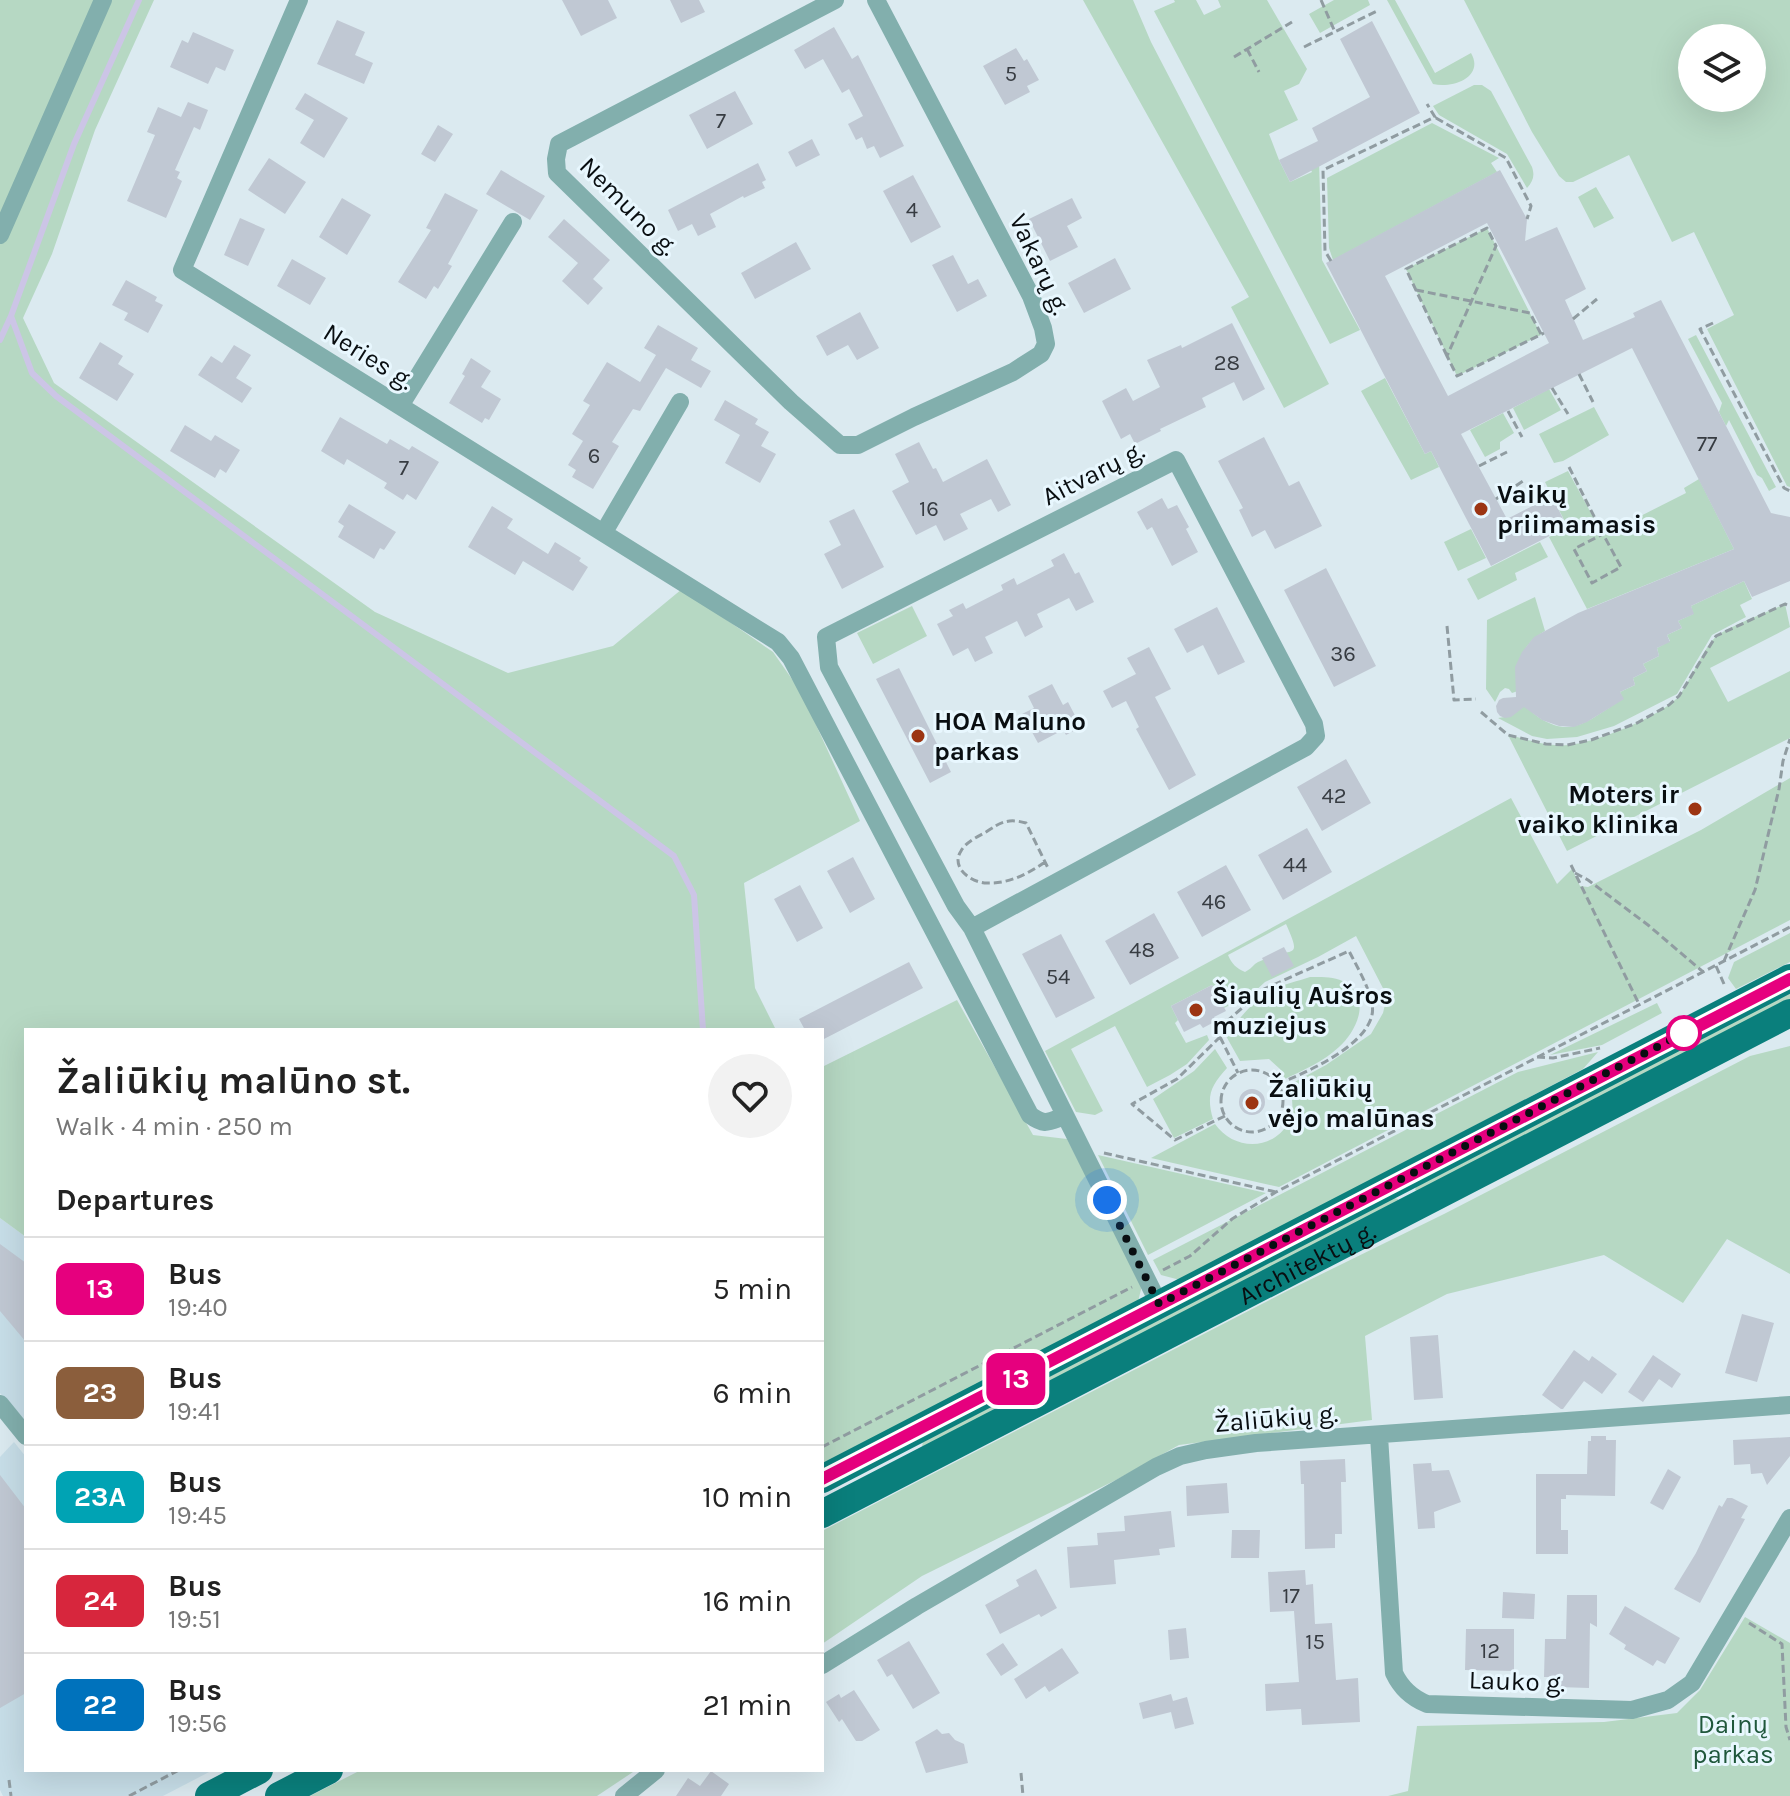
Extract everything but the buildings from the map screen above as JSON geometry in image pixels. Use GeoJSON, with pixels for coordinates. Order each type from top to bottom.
{"type":"FeatureCollection","features":[{"type":"Feature","properties":{"kind":"main road","name":"Architektų g."},"geometry":{"type":"LineString","coordinates":[[824,1478],[908,1435],[1153,1292],[1400,1180],[1790,978]]}},
{"type":"Feature","properties":{"kind":"main road","name":"Architektų g."},"geometry":{"type":"LineString","coordinates":[[824,1513],[1790,1013]]}},
{"type":"Feature","properties":{"kind":"main road"},"geometry":{"type":"LineString","coordinates":[[1400,1180],[1415,1207]]}},
{"type":"Feature","properties":{"kind":"main road"},"geometry":{"type":"LineString","coordinates":[[908,1435],[922,1462]]}},
{"type":"Feature","properties":{"kind":"main road"},"geometry":{"type":"LineString","coordinates":[[209,1796],[255,1772]]}},
{"type":"Feature","properties":{"kind":"main road"},"geometry":{"type":"LineString","coordinates":[[279,1796],[310,1774]]}},
{"type":"Feature","properties":{"kind":"street"},"geometry":{"type":"LineString","coordinates":[[0,235],[103,0]]}},
{"type":"Feature","properties":{"kind":"street","name":"Neries g."},"geometry":{"type":"LineString","coordinates":[[299,0],[182,270],[778,642],[791,658],[1030,1115],[1039,1122],[1048,1123],[1065,1116]]}},
{"type":"Feature","properties":{"kind":"street","name":"Nemuno g."},"geometry":{"type":"LineString","coordinates":[[835,0],[559,144],[556,159],[557,173],[791,402],[840,445]]}},
{"type":"Feature","properties":{"kind":"street","name":"Vakarų g."},"geometry":{"type":"LineString","coordinates":[[840,445],[858,445],[1013,372],[1041,354],[1046,344],[1031,296],[876,0]]}},
{"type":"Feature","properties":{"kind":"street"},"geometry":{"type":"LineString","coordinates":[[400,406],[513,222]]}},
{"type":"Feature","properties":{"kind":"street"},"geometry":{"type":"LineString","coordinates":[[604,532],[680,402]]}},
{"type":"Feature","properties":{"kind":"street","name":"Aitvarų g."},"geometry":{"type":"LineString","coordinates":[[972,928],[1306,747],[1316,736],[1314,724],[1176,460],[826,637],[829,667],[956,906],[972,928],[1153,1292]]}},
{"type":"Feature","properties":{"kind":"street"},"geometry":{"type":"LineString","coordinates":[[0,1404],[24,1434]]}},
{"type":"Feature","properties":{"kind":"street","name":"Žaliūkių g."},"geometry":{"type":"LineString","coordinates":[[824,1664],[917,1606],[1180,1456],[1256,1443],[1790,1405]]}},
{"type":"Feature","properties":{"kind":"street","name":"Lauko g."},"geometry":{"type":"LineString","coordinates":[[1379,1436],[1394,1673],[1399,1684],[1417,1700],[1427,1704],[1632,1710],[1668,1700],[1692,1683],[1790,1518]]}},
{"type":"Feature","properties":{"kind":"street"},"geometry":{"type":"LineString","coordinates":[[624,1796],[654,1772]]}},
{"type":"Feature","properties":{"kind":"path"},"geometry":{"type":"LineString","coordinates":[[1321,0],[1335,32]]}},
{"type":"Feature","properties":{"kind":"path"},"geometry":{"type":"LineString","coordinates":[[1304,47],[1379,10]]}},
{"type":"Feature","properties":{"kind":"path"},"geometry":{"type":"LineString","coordinates":[[1234,57],[1292,22]]}},
{"type":"Feature","properties":{"kind":"path"},"geometry":{"type":"LineString","coordinates":[[1247,49],[1259,72]]}},
{"type":"Feature","properties":{"kind":"path"},"geometry":{"type":"LineString","coordinates":[[1427,104],[1435,117],[1506,158],[1531,206],[1527,219]]}},
{"type":"Feature","properties":{"kind":"path"},"geometry":{"type":"LineString","coordinates":[[1331,261],[1325,251],[1323,170],[1435,117]]}},
{"type":"Feature","properties":{"kind":"path"},"geometry":{"type":"LineString","coordinates":[[1416,290],[1471,301],[1530,313],[1542,334],[1457,376],[1447,356],[1406,269],[1487,228],[1496,246],[1471,301],[1447,356]]}},
{"type":"Feature","properties":{"kind":"path"},"geometry":{"type":"LineString","coordinates":[[1573,319],[1597,299]]}},
{"type":"Feature","properties":{"kind":"path"},"geometry":{"type":"LineString","coordinates":[[1713,323],[1700,329],[1784,488],[1790,491]]}},
{"type":"Feature","properties":{"kind":"path"},"geometry":{"type":"LineString","coordinates":[[1579,374],[1593,402]]}},
{"type":"Feature","properties":{"kind":"path"},"geometry":{"type":"LineString","coordinates":[[1552,388],[1568,414]]}},
{"type":"Feature","properties":{"kind":"path"},"geometry":{"type":"LineString","coordinates":[[1508,411],[1522,437]]}},
{"type":"Feature","properties":{"kind":"path"},"geometry":{"type":"LineString","coordinates":[[1479,466],[1507,452]]}},
{"type":"Feature","properties":{"kind":"path"},"geometry":{"type":"LineString","coordinates":[[1569,467],[1621,567],[1592,583],[1574,549],[1603,534]]}},
{"type":"Feature","properties":{"kind":"path"},"geometry":{"type":"LineString","coordinates":[[1496,499],[1523,481]]}},
{"type":"Feature","properties":{"kind":"path"},"geometry":{"type":"LineString","coordinates":[[1481,712],[1508,735],[1546,744],[1567,745],[1591,740],[1637,723],[1669,705],[1679,696],[1716,636],[1785,604],[1790,606]]}},
{"type":"Feature","properties":{"kind":"path"},"geometry":{"type":"LineString","coordinates":[[1447,626],[1454,700],[1476,699]]}},
{"type":"Feature","properties":{"kind":"path"},"geometry":{"type":"LineString","coordinates":[[1724,961],[1755,890],[1790,739]]}},
{"type":"Feature","properties":{"kind":"path"},"geometry":{"type":"LineString","coordinates":[[1045,862],[1003,882],[985,883],[965,877],[959,856],[961,849],[972,840],[1000,823],[1014,819],[1026,823],[1056,882]]}},
{"type":"Feature","properties":{"kind":"path"},"geometry":{"type":"LineString","coordinates":[[1571,865],[1639,1004]]}},
{"type":"Feature","properties":{"kind":"path"},"geometry":{"type":"LineString","coordinates":[[1575,873],[1648,925],[1704,972]]}},
{"type":"Feature","properties":{"kind":"path"},"geometry":{"type":"LineString","coordinates":[[824,1446],[1153,1292],[1232,1219],[1276,1192],[1790,927]]}},
{"type":"Feature","properties":{"kind":"path"},"geometry":{"type":"LineString","coordinates":[[1225,1116],[1175,1140],[1132,1104],[1177,1079],[1220,1037],[1226,1022],[1264,989],[1349,951],[1368,989],[1372,1014],[1368,1023],[1363,1032],[1344,1049],[1316,1068],[1278,1084]]}},
{"type":"Feature","properties":{"kind":"path"},"geometry":{"type":"LineString","coordinates":[[1716,966],[1726,989]]}},
{"type":"Feature","properties":{"kind":"path"},"geometry":{"type":"LineString","coordinates":[[1220,1037],[1238,1073]]}},
{"type":"Feature","properties":{"kind":"path"},"geometry":{"type":"LineString","coordinates":[[1537,1057],[1553,1058],[1603,1048]]}},
{"type":"Feature","properties":{"kind":"path"},"geometry":{"type":"LineString","coordinates":[[1247,1070],[1265,1073],[1278,1084],[1283,1102],[1277,1119],[1270,1125],[1254,1131],[1244,1130],[1225,1116],[1222,1095],[1230,1079],[1238,1073],[1247,1070]]}},
{"type":"Feature","properties":{"kind":"path"},"geometry":{"type":"LineString","coordinates":[[1081,1148],[1276,1192]]}},
{"type":"Feature","properties":{"kind":"path"},"geometry":{"type":"LineString","coordinates":[[1734,1614],[1782,1644],[1786,1727],[1790,1740]]}},
{"type":"Feature","properties":{"kind":"path"},"geometry":{"type":"LineString","coordinates":[[129,1796],[175,1772]]}},
{"type":"Feature","properties":{"kind":"path"},"geometry":{"type":"LineString","coordinates":[[1021,1773],[1023,1796]]}},
{"type":"Feature","properties":{"kind":"path"},"geometry":{"type":"LineString","coordinates":[[9,1780],[11,1796]]}},
{"type":"Feature","properties":{"kind":"shaded area"},"geometry":{"type":"Polygon","coordinates":[[[0,1218],[24,1236],[24,1422],[0,1393],[0,1218]]]}},
{"type":"Feature","properties":{"kind":"shaded area"},"geometry":{"type":"Polygon","coordinates":[[[14,1442],[24,1454],[24,1772],[209,1772],[163,1796],[3,1796],[0,1790],[0,1457],[14,1442]]]}},
{"type":"Feature","properties":{"kind":"green space"},"geometry":{"type":"Polygon","coordinates":[[[0,0],[154,0],[95,130],[52,254],[23,318],[54,383],[375,612],[508,673],[613,646],[682,589],[773,652],[801,692],[860,821],[744,883],[755,988],[775,1028],[24,1028],[24,1236],[0,1218],[0,0]]]}},
{"type":"Feature","properties":{"kind":"green space"},"geometry":{"type":"Polygon","coordinates":[[[1083,0],[1133,0],[1151,42],[1329,384],[1284,408],[1231,307],[1249,297],[1083,0]]]}},
{"type":"Feature","properties":{"kind":"green space"},"geometry":{"type":"Polygon","coordinates":[[[1174,0],[1196,0],[1204,15],[1221,7],[1218,0],[1267,0],[1307,69],[1299,84],[1284,91],[1298,120],[1269,134],[1290,182],[1312,172],[1309,166],[1319,161],[1322,260],[1360,330],[1330,344],[1154,11],[1174,0]]]}},
{"type":"Feature","properties":{"kind":"green space"},"geometry":{"type":"Polygon","coordinates":[[[1334,0],[1368,0],[1370,5],[1320,33],[1309,14],[1334,0]]]}},
{"type":"Feature","properties":{"kind":"green space"},"geometry":{"type":"Polygon","coordinates":[[[1387,0],[1395,0],[1435,73],[1471,53],[1474,69],[1470,75],[1449,85],[1433,84],[1387,0]]]}},
{"type":"Feature","properties":{"kind":"green space"},"geometry":{"type":"Polygon","coordinates":[[[1464,0],[1790,0],[1790,487],[1707,329],[1734,315],[1694,232],[1672,242],[1629,155],[1573,182],[1566,182],[1559,176],[1532,132],[1464,0]]]}},
{"type":"Feature","properties":{"kind":"green space"},"geometry":{"type":"Polygon","coordinates":[[[1474,85],[1482,85],[1491,91],[1532,167],[1533,178],[1527,188],[1507,154],[1439,115],[1433,106],[1474,85]]]}},
{"type":"Feature","properties":{"kind":"green space"},"geometry":{"type":"Polygon","coordinates":[[[1432,123],[1499,158],[1491,163],[1497,172],[1333,260],[1329,248],[1327,178],[1432,123]]]}},
{"type":"Feature","properties":{"kind":"green space"},"geometry":{"type":"Polygon","coordinates":[[[1596,187],[1614,218],[1594,228],[1578,197],[1596,187]]]}},
{"type":"Feature","properties":{"kind":"green space"},"geometry":{"type":"Polygon","coordinates":[[[1487,228],[1541,335],[1457,376],[1406,269],[1487,228]]]}},
{"type":"Feature","properties":{"kind":"green space"},"geometry":{"type":"Polygon","coordinates":[[[1696,335],[1776,487],[1769,491],[1757,475],[1729,420],[1726,426],[1719,412],[1722,403],[1688,339],[1696,335]]]}},
{"type":"Feature","properties":{"kind":"green space"},"geometry":{"type":"Polygon","coordinates":[[[1385,378],[1425,454],[1431,451],[1439,467],[1411,480],[1361,391],[1385,378]]]}},
{"type":"Feature","properties":{"kind":"green space"},"geometry":{"type":"Polygon","coordinates":[[[1549,389],[1561,410],[1524,430],[1513,408],[1549,389]]]}},
{"type":"Feature","properties":{"kind":"green space"},"geometry":{"type":"Polygon","coordinates":[[[1594,407],[1609,435],[1554,463],[1539,434],[1594,407]]]}},
{"type":"Feature","properties":{"kind":"green space"},"geometry":{"type":"Polygon","coordinates":[[[1503,413],[1514,433],[1500,442],[1500,449],[1485,457],[1470,430],[1503,413]]]}},
{"type":"Feature","properties":{"kind":"green space"},"geometry":{"type":"Polygon","coordinates":[[[1568,471],[1603,535],[1686,493],[1684,488],[1699,479],[1734,549],[1587,609],[1549,537],[1568,528],[1545,482],[1568,471]]]}},
{"type":"Feature","properties":{"kind":"green space"},"geometry":{"type":"Polygon","coordinates":[[[1471,529],[1486,558],[1458,571],[1444,542],[1471,529]]]}},
{"type":"Feature","properties":{"kind":"green space"},"geometry":{"type":"Polygon","coordinates":[[[1540,542],[1548,557],[1515,573],[1517,580],[1478,600],[1467,579],[1540,542]]]}},
{"type":"Feature","properties":{"kind":"green space"},"geometry":{"type":"Polygon","coordinates":[[[1744,581],[1752,599],[1740,605],[1746,617],[1712,635],[1677,694],[1614,726],[1577,737],[1547,739],[1532,736],[1498,718],[1511,716],[1523,703],[1537,716],[1554,725],[1573,726],[1590,720],[1623,699],[1620,692],[1635,685],[1633,678],[1647,671],[1643,664],[1659,656],[1657,648],[1670,641],[1667,635],[1682,628],[1678,621],[1693,614],[1691,606],[1744,581]]]}},
{"type":"Feature","properties":{"kind":"green space"},"geometry":{"type":"Polygon","coordinates":[[[1535,597],[1545,631],[1525,649],[1518,691],[1512,693],[1505,688],[1495,702],[1486,689],[1487,620],[1535,597]]]}},
{"type":"Feature","properties":{"kind":"green space"},"geometry":{"type":"Polygon","coordinates":[[[1785,604],[1790,627],[1710,668],[1728,702],[1790,671],[1790,738],[1567,851],[1508,735],[1545,744],[1568,745],[1594,739],[1644,720],[1679,696],[1708,646],[1718,635],[1785,604]]]}},
{"type":"Feature","properties":{"kind":"green space"},"geometry":{"type":"Polygon","coordinates":[[[912,606],[927,636],[873,664],[857,633],[912,606]]]}},
{"type":"Feature","properties":{"kind":"green space"},"geometry":{"type":"Polygon","coordinates":[[[1790,778],[1790,920],[1279,1187],[1151,1158],[1215,1124],[1223,1133],[1242,1143],[1263,1143],[1282,1132],[1292,1113],[1289,1085],[1326,1065],[1371,1034],[1383,1013],[1387,996],[1356,936],[1265,982],[1252,994],[1224,1008],[1212,985],[1171,1006],[1178,1020],[1175,1023],[1186,1043],[1207,1035],[1209,1040],[1187,1064],[1147,1087],[1115,1026],[1071,1049],[1103,1111],[1095,1115],[1076,1112],[1045,1051],[1511,798],[1557,884],[1572,869],[1580,886],[1588,887],[1701,830],[1790,778]],[[1286,924],[1228,955],[1245,972],[1260,961],[1292,950],[1293,943],[1286,924]]]}},
{"type":"Feature","properties":{"kind":"green space"},"geometry":{"type":"Polygon","coordinates":[[[1790,933],[1790,962],[1736,989],[1728,978],[1734,962],[1790,933]]]}},
{"type":"Feature","properties":{"kind":"green space"},"geometry":{"type":"Polygon","coordinates":[[[1310,977],[1342,981],[1354,990],[1360,1006],[1359,1015],[1345,1041],[1320,1061],[1285,1079],[1269,1059],[1240,1061],[1226,1036],[1241,1017],[1266,994],[1310,977]]]}},
{"type":"Feature","properties":{"kind":"green space"},"geometry":{"type":"Polygon","coordinates":[[[1790,992],[1790,1001],[1419,1192],[1415,1190],[1416,1187],[1790,992]]]}},
{"type":"Feature","properties":{"kind":"green space"},"geometry":{"type":"Polygon","coordinates":[[[957,1000],[1033,1135],[1067,1139],[1142,1285],[1138,1302],[824,1463],[824,1066],[957,1000]]]}},
{"type":"Feature","properties":{"kind":"green space"},"geometry":{"type":"Polygon","coordinates":[[[1657,1003],[1662,1013],[1602,1045],[1550,1055],[1657,1003]]]}},
{"type":"Feature","properties":{"kind":"green space"},"geometry":{"type":"Polygon","coordinates":[[[1790,1046],[1790,1274],[1727,1239],[1683,1303],[1604,1255],[1447,1294],[1365,1336],[1372,1420],[1179,1445],[1116,1480],[922,1576],[824,1643],[824,1530],[1750,1056],[1790,1046]]]}},
{"type":"Feature","properties":{"kind":"green space"},"geometry":{"type":"Polygon","coordinates":[[[1215,1049],[1227,1068],[1211,1091],[1213,1119],[1174,1138],[1153,1099],[1194,1071],[1215,1049]]]}},
{"type":"Feature","properties":{"kind":"green space"},"geometry":{"type":"Polygon","coordinates":[[[1598,1052],[1583,1069],[1180,1280],[1161,1275],[1153,1260],[1518,1072],[1598,1052]]]}},
{"type":"Feature","properties":{"kind":"green space"},"geometry":{"type":"Polygon","coordinates":[[[1098,1155],[1266,1193],[1148,1255],[1098,1155]]]}},
{"type":"Feature","properties":{"kind":"green space"},"geometry":{"type":"Polygon","coordinates":[[[1394,1198],[1399,1202],[928,1448],[922,1446],[923,1442],[1394,1198]]]}},
{"type":"Feature","properties":{"kind":"green space","name":"Dainų parkas"},"geometry":{"type":"Polygon","coordinates":[[[1745,1617],[1790,1643],[1790,1796],[1388,1796],[1408,1791],[1417,1726],[1604,1722],[1677,1713],[1700,1690],[1745,1617]]]}},
{"type":"Feature","properties":{"kind":"green space"},"geometry":{"type":"Polygon","coordinates":[[[357,1772],[633,1772],[597,1796],[310,1796],[357,1772]]]}},
{"type":"Feature","properties":{"kind":"waterway"},"geometry":{"type":"LineString","coordinates":[[0,340],[74,144],[139,0]]}},
{"type":"Feature","properties":{"kind":"waterway"},"geometry":{"type":"LineString","coordinates":[[11,316],[32,373],[56,396],[674,856],[694,895],[703,1028]]}},
{"type":"Feature","properties":{"kind":"bus line","name":"13"},"geometry":{"type":"LineString","coordinates":[[824,1478],[1790,979]]}},
{"type":"Feature","properties":{"kind":"place","name":"Vaikų priimamasis"},"geometry":{"type":"Point","coordinates":[1481,509]}},
{"type":"Feature","properties":{"kind":"place","name":"HOA Maluno parkas"},"geometry":{"type":"Point","coordinates":[918,736]}},
{"type":"Feature","properties":{"kind":"place","name":"Moters ir vaiko klinika"},"geometry":{"type":"Point","coordinates":[1695,809]}},
{"type":"Feature","properties":{"kind":"place","name":"Šiaulių Aušros muziejus"},"geometry":{"type":"Point","coordinates":[1196,1010]}},
{"type":"Feature","properties":{"kind":"place","name":"Žaliūkių vėjo malūnas"},"geometry":{"type":"Point","coordinates":[1252,1103]}},
{"type":"Feature","properties":{"kind":"route"},"geometry":{"type":"LineString","coordinates":[[1107,1200],[1159,1304],[1684,1033]]}}]}
